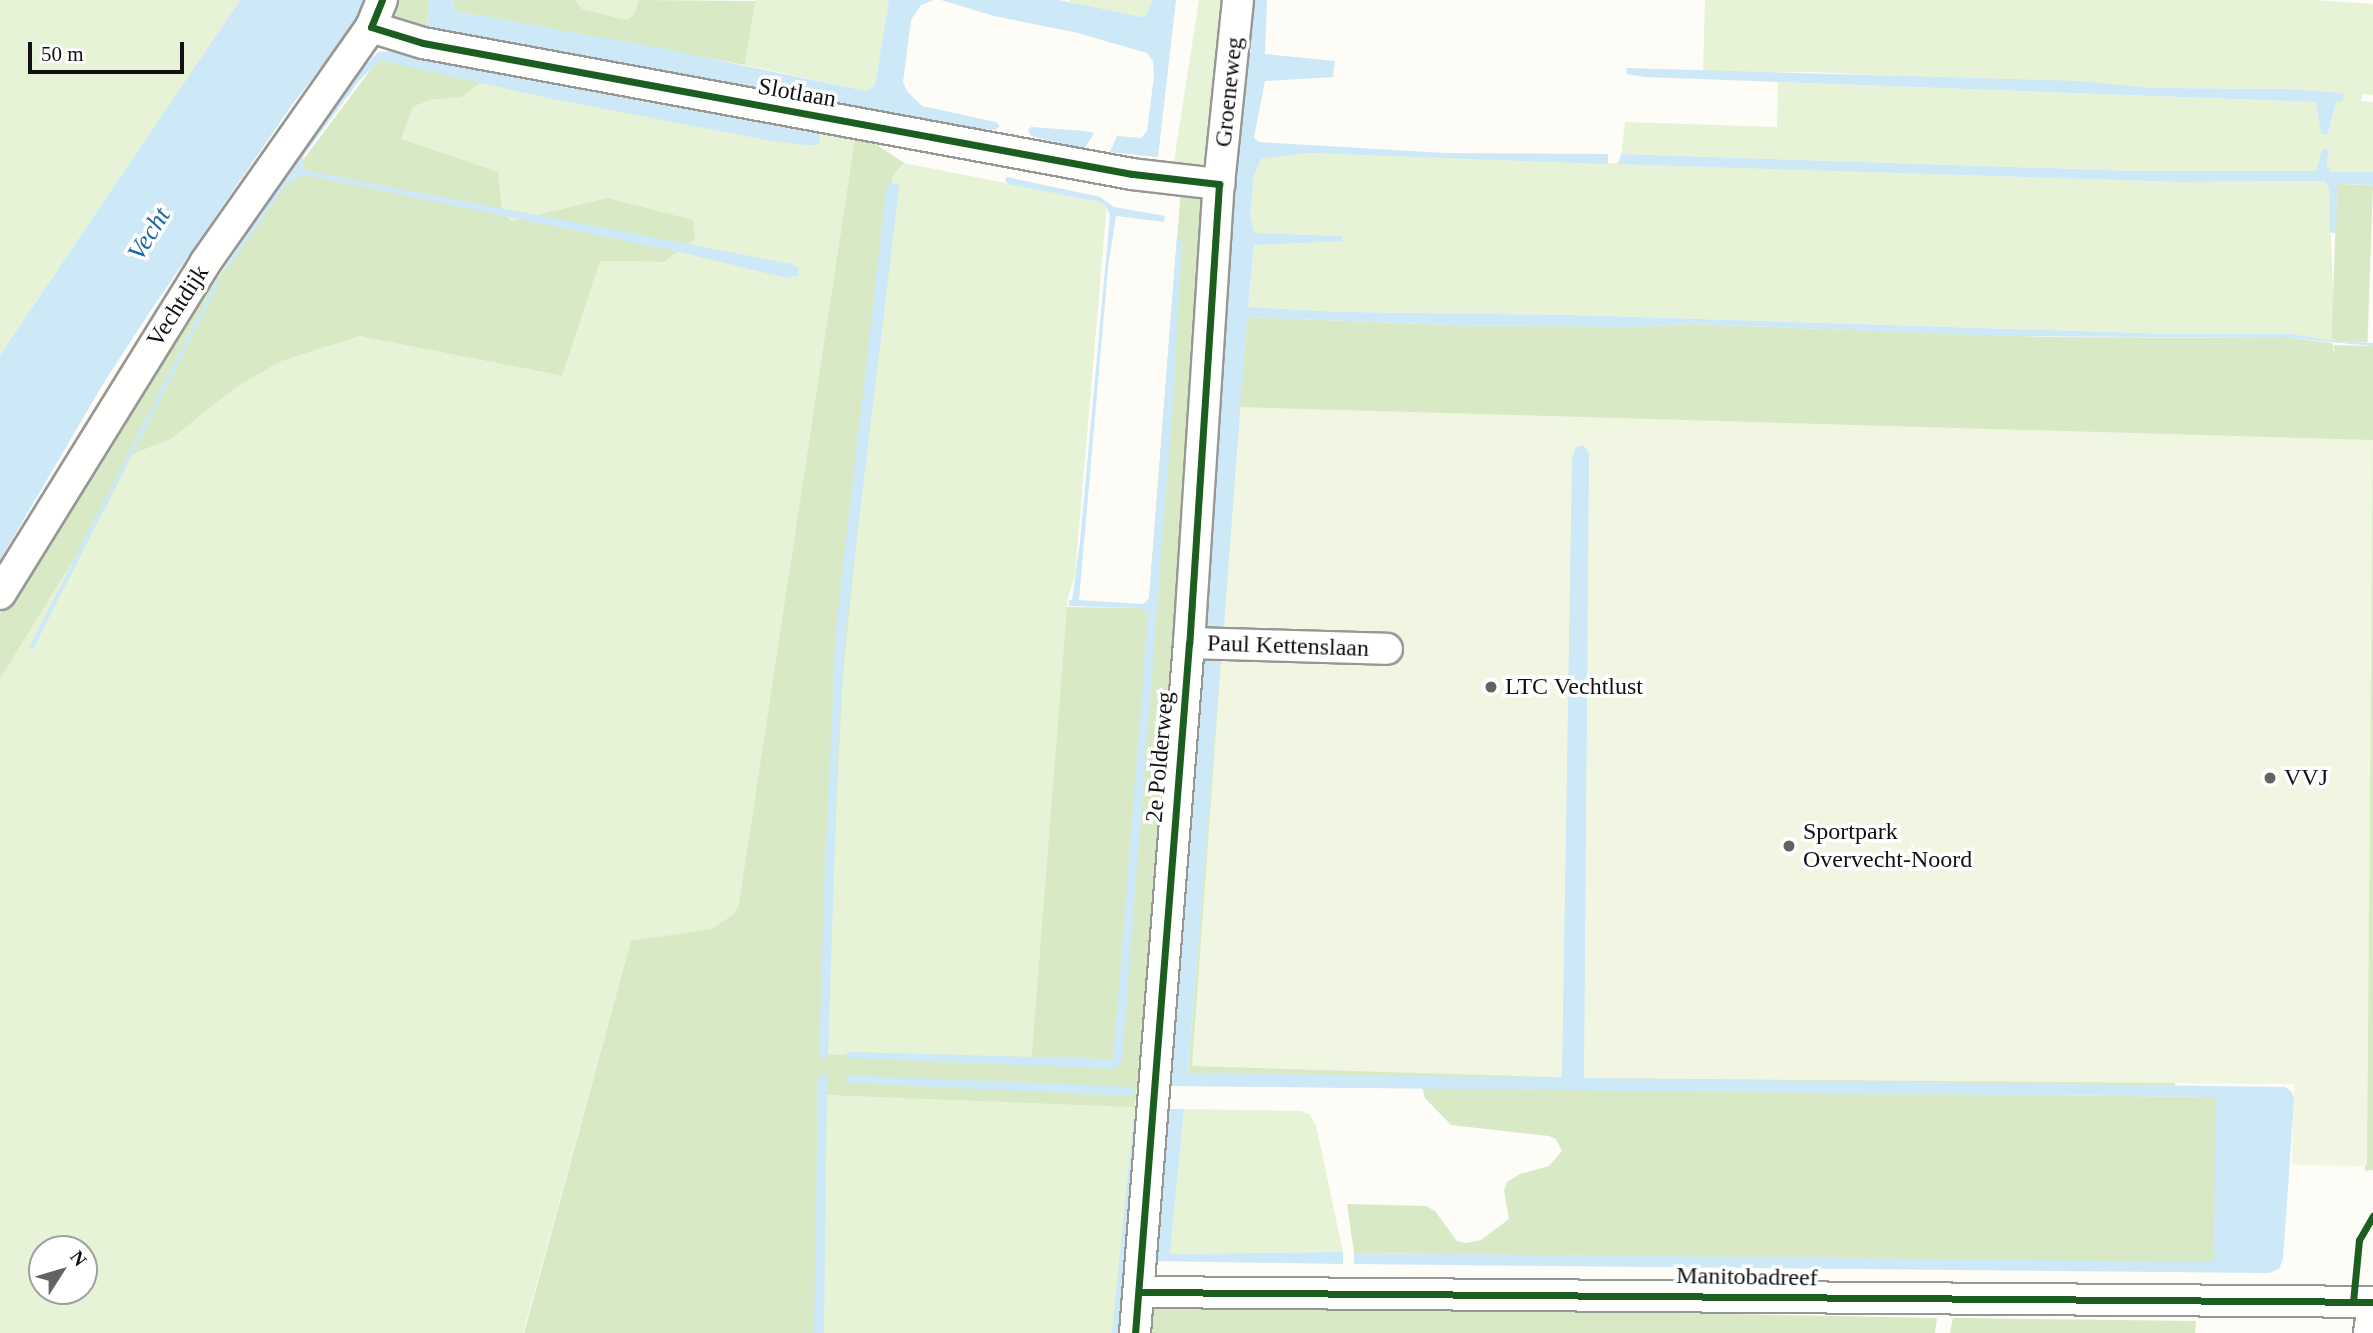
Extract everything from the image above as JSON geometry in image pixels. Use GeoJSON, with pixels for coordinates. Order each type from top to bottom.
{"type":"FeatureCollection","features":[{"type":"Feature","properties":{"kind":"street","name":"Groeneweg"},"geometry":{"type":"LineString","coordinates":[[1219,184],[1238,0]]}},
{"type":"Feature","properties":{"kind":"street","name":"Slotlaan"},"geometry":{"type":"LineString","coordinates":[[376,14],[436,46],[1132,174],[1219,184]]}},
{"type":"Feature","properties":{"kind":"street","name":"Vechtdijk"},"geometry":{"type":"LineString","coordinates":[[0,594],[205,263],[376,14]]}},
{"type":"Feature","properties":{"kind":"street","name":"2e Polderweg"},"geometry":{"type":"LineString","coordinates":[[1135,1333],[1189,643],[1219,184]]}},
{"type":"Feature","properties":{"kind":"street","name":"Paul Kettenslaan"},"geometry":{"type":"LineString","coordinates":[[1189,643],[1387,649]]}},
{"type":"Feature","properties":{"kind":"street","name":"Manitobadreef"},"geometry":{"type":"LineString","coordinates":[[1140,1292],[2373,1304]]}},
{"type":"Feature","properties":{"kind":"street"},"geometry":{"type":"LineString","coordinates":[[2369,1333],[2373,1304]]}},
{"type":"Feature","properties":{"kind":"green space"},"geometry":{"type":"Polygon","coordinates":[[[0,0],[240,0],[0,355],[0,0]]]}},
{"type":"Feature","properties":{"kind":"green space"},"geometry":{"type":"Polygon","coordinates":[[[392,0],[429,0],[427,29],[390,20],[392,0]]]}},
{"type":"Feature","properties":{"kind":"green space"},"geometry":{"type":"Polygon","coordinates":[[[453,0],[575,0],[582,9],[628,20],[635,13],[639,0],[755,1],[745,65],[460,12],[454,10],[453,0]]]}},
{"type":"Feature","properties":{"kind":"green space"},"geometry":{"type":"Polygon","coordinates":[[[575,0],[639,0],[635,13],[629,20],[581,9],[575,0]]]}},
{"type":"Feature","properties":{"kind":"green space"},"geometry":{"type":"Polygon","coordinates":[[[755,0],[889,0],[875,85],[866,91],[745,65],[755,0]]]}},
{"type":"Feature","properties":{"kind":"green space"},"geometry":{"type":"Polygon","coordinates":[[[1070,0],[1152,0],[1147,14],[1141,17],[1069,3],[1070,0]]]}},
{"type":"Feature","properties":{"kind":"green space"},"geometry":{"type":"Polygon","coordinates":[[[1199,0],[1227,0],[1213,175],[1176,165],[1174,161],[1199,0]]]}},
{"type":"Feature","properties":{"kind":"green space"},"geometry":{"type":"Polygon","coordinates":[[[1705,0],[2312,0],[2373,4],[2373,95],[2362,94],[2361,101],[2373,102],[2373,172],[2331,172],[2327,166],[2329,150],[2322,149],[2317,171],[2135,171],[1621,154],[1625,122],[1777,127],[1778,82],[2317,102],[2321,134],[2328,134],[2336,101],[2343,101],[2342,93],[2288,89],[2152,88],[1813,72],[1703,73],[1705,0]]]}},
{"type":"Feature","properties":{"kind":"green space"},"geometry":{"type":"Polygon","coordinates":[[[384,52],[489,68],[478,85],[461,97],[430,100],[413,107],[401,139],[498,172],[502,211],[511,221],[607,198],[693,220],[695,239],[664,262],[600,261],[562,376],[360,336],[279,362],[235,388],[171,439],[133,454],[105,509],[0,679],[0,614],[159,362],[252,228],[384,52]]]}},
{"type":"Feature","properties":{"kind":"green space"},"geometry":{"type":"Polygon","coordinates":[[[489,68],[856,131],[739,903],[735,913],[712,929],[631,942],[523,1333],[0,1333],[0,679],[105,509],[133,454],[171,439],[235,388],[279,362],[360,336],[561,376],[600,261],[664,262],[695,239],[607,198],[511,221],[502,211],[497,172],[400,139],[413,107],[430,100],[461,97],[478,85],[489,68]]]}},
{"type":"Feature","properties":{"kind":"green space"},"geometry":{"type":"Polygon","coordinates":[[[856,131],[904,163],[893,175],[843,676],[824,1054],[1031,1063],[1067,607],[1142,608],[1148,613],[1181,188],[1209,199],[1160,842],[1135,1107],[822,1095],[821,1333],[524,1333],[631,941],[712,929],[735,913],[739,903],[856,131]]]}},
{"type":"Feature","properties":{"kind":"green space"},"geometry":{"type":"Polygon","coordinates":[[[1307,153],[2179,182],[2324,181],[2329,189],[2335,341],[2292,334],[2171,334],[1572,315],[1343,312],[1248,307],[1254,245],[1342,236],[1255,233],[1250,216],[1254,176],[1261,159],[1307,153]]]}},
{"type":"Feature","properties":{"kind":"green space"},"geometry":{"type":"Polygon","coordinates":[[[904,163],[1107,203],[1075,575],[1068,598],[1031,1063],[823,1054],[843,676],[893,175],[904,163]]]}},
{"type":"Feature","properties":{"kind":"green space"},"geometry":{"type":"Polygon","coordinates":[[[2337,184],[2373,185],[2367,342],[2332,341],[2337,184]]]}},
{"type":"Feature","properties":{"kind":"green space","name":"Sportpark Overvecht-Noord"},"geometry":{"type":"Polygon","coordinates":[[[1247,317],[1449,325],[1630,327],[1692,324],[2046,337],[2289,338],[2333,343],[2333,355],[2334,345],[2373,346],[2373,1170],[2365,1171],[2359,721],[2176,1057],[2175,1086],[1429,1077],[1424,1088],[2216,1097],[2214,1263],[1354,1253],[1347,1204],[1426,1206],[1435,1211],[1457,1241],[1466,1243],[1481,1240],[1509,1219],[1504,1190],[1507,1182],[1520,1174],[1549,1166],[1562,1151],[1556,1139],[1549,1136],[1451,1125],[1425,1098],[1422,1088],[1187,1086],[1247,317]]]}},
{"type":"Feature","properties":{"kind":"green space","name":"Sportpark Overvecht-Noord"},"geometry":{"type":"Polygon","coordinates":[[[1239,407],[2373,440],[2367,1166],[2292,1165],[2294,1084],[1584,1078],[1192,1066],[1239,407]]]}},
{"type":"Feature","properties":{"kind":"green space"},"geometry":{"type":"Polygon","coordinates":[[[822,1095],[1135,1106],[1127,1333],[814,1333],[822,1095]]]}},
{"type":"Feature","properties":{"kind":"green space"},"geometry":{"type":"Polygon","coordinates":[[[1184,1109],[1301,1111],[1309,1114],[1316,1125],[1343,1252],[1170,1254],[1184,1109]]]}},
{"type":"Feature","properties":{"kind":"green space"},"geometry":{"type":"Polygon","coordinates":[[[1159,1304],[1937,1318],[1935,1333],[1142,1333],[1146,1308],[1159,1304]]]}},
{"type":"Feature","properties":{"kind":"green space"},"geometry":{"type":"Polygon","coordinates":[[[1953,1318],[2196,1321],[2195,1333],[1950,1333],[1953,1318]]]}},
{"type":"Feature","properties":{"kind":"water","name":"Vecht"},"geometry":{"type":"Polygon","coordinates":[[[240,0],[366,0],[359,17],[292,105],[149,313],[103,384],[0,560],[0,355],[240,0]]]}},
{"type":"Feature","properties":{"kind":"water"},"geometry":{"type":"Polygon","coordinates":[[[429,0],[453,0],[454,10],[460,12],[649,46],[866,91],[875,85],[889,0],[934,0],[921,5],[911,20],[903,82],[907,91],[922,106],[996,122],[1000,126],[995,130],[979,129],[427,29],[429,0]]]}},
{"type":"Feature","properties":{"kind":"water"},"geometry":{"type":"Polygon","coordinates":[[[941,0],[1059,0],[1141,17],[1147,14],[1152,0],[1176,0],[1158,157],[1110,152],[1117,136],[1141,138],[1147,131],[1154,76],[1153,61],[1147,53],[1078,33],[994,16],[941,0]]]}},
{"type":"Feature","properties":{"kind":"water"},"geometry":{"type":"Polygon","coordinates":[[[1243,0],[1267,0],[1265,54],[1335,61],[1333,77],[1265,81],[1254,138],[1259,142],[1445,153],[1608,154],[1608,164],[1307,153],[1261,159],[1254,176],[1250,216],[1255,233],[1342,236],[1342,241],[1254,245],[1248,307],[1343,312],[1572,315],[2171,334],[2292,334],[2335,341],[2373,343],[2373,346],[2289,338],[2010,336],[1692,324],[1630,327],[1450,325],[1247,317],[1223,639],[1200,630],[1241,58],[1251,53],[1251,34],[1241,28],[1243,0]]]}},
{"type":"Feature","properties":{"kind":"water"},"geometry":{"type":"Polygon","coordinates":[[[396,51],[538,82],[819,134],[820,142],[818,145],[806,145],[766,140],[548,98],[380,60],[359,81],[304,155],[302,163],[307,171],[792,264],[798,268],[799,275],[787,278],[680,252],[305,175],[286,184],[227,270],[224,269],[303,147],[352,80],[378,52],[396,51]]]}},
{"type":"Feature","properties":{"kind":"water"},"geometry":{"type":"Polygon","coordinates":[[[1626,68],[2077,81],[2152,88],[2288,89],[2343,93],[2343,101],[2336,101],[2328,134],[2321,134],[2316,102],[1645,77],[1627,74],[1626,68]]]}},
{"type":"Feature","properties":{"kind":"water"},"geometry":{"type":"Polygon","coordinates":[[[1031,127],[1094,133],[1084,149],[1031,136],[1028,130],[1031,127]]]}},
{"type":"Feature","properties":{"kind":"water"},"geometry":{"type":"Polygon","coordinates":[[[2322,149],[2329,149],[2327,165],[2331,172],[2373,172],[2373,185],[2337,184],[2336,234],[2330,232],[2329,189],[2324,181],[2179,182],[1618,164],[1621,154],[2135,171],[2316,171],[2322,149]]]}},
{"type":"Feature","properties":{"kind":"water"},"geometry":{"type":"Polygon","coordinates":[[[1007,177],[1100,197],[1114,207],[1165,216],[1164,222],[1116,216],[1108,268],[1079,600],[1143,604],[1149,598],[1177,236],[1182,243],[1173,403],[1122,1061],[1115,1069],[847,1058],[846,1054],[1113,1059],[1148,616],[1142,608],[1069,606],[1080,542],[1110,215],[1106,206],[1100,202],[1008,184],[1005,180],[1007,177]]]}},
{"type":"Feature","properties":{"kind":"water"},"geometry":{"type":"Polygon","coordinates":[[[887,183],[899,185],[846,628],[838,747],[828,1057],[819,1058],[836,628],[887,183]]]}},
{"type":"Feature","properties":{"kind":"water"},"geometry":{"type":"Polygon","coordinates":[[[216,281],[220,283],[33,650],[29,648],[216,281]]]}},
{"type":"Feature","properties":{"kind":"water"},"geometry":{"type":"Polygon","coordinates":[[[1583,445],[1589,453],[1584,1078],[2285,1087],[2292,1092],[2294,1100],[2283,1259],[2279,1269],[2269,1273],[1354,1264],[1354,1253],[2214,1262],[2215,1097],[1167,1084],[1202,658],[1221,656],[1188,1073],[1562,1078],[1572,458],[1576,447],[1583,445]]]}},
{"type":"Feature","properties":{"kind":"water"},"geometry":{"type":"Polygon","coordinates":[[[848,1075],[1134,1087],[1134,1096],[848,1083],[845,1078],[848,1075]]]}},
{"type":"Feature","properties":{"kind":"water"},"geometry":{"type":"Polygon","coordinates":[[[818,1076],[827,1076],[824,1333],[814,1333],[818,1076]]]}},
{"type":"Feature","properties":{"kind":"water"},"geometry":{"type":"Polygon","coordinates":[[[1184,1109],[1170,1254],[1343,1252],[1343,1264],[1153,1261],[1166,1111],[1184,1109]]]}},
{"type":"Feature","properties":{"kind":"water"},"geometry":{"type":"Polygon","coordinates":[[[1133,1124],[1140,1125],[1118,1333],[1112,1333],[1133,1124]]]}},
{"type":"Feature","properties":{"kind":"cycle path"},"geometry":{"type":"LineString","coordinates":[[382,0],[371,27],[423,43],[1132,174],[1219,184],[1189,643],[1135,1333]]}},
{"type":"Feature","properties":{"kind":"cycle path"},"geometry":{"type":"LineString","coordinates":[[2353,1302],[2359,1240],[2373,1216]]}},
{"type":"Feature","properties":{"kind":"cycle path"},"geometry":{"type":"LineString","coordinates":[[1140,1292],[2373,1302]]}},
{"type":"Feature","properties":{"kind":"place","name":"LTC Vechtlust"},"geometry":{"type":"Point","coordinates":[1491,687]}},
{"type":"Feature","properties":{"kind":"place","name":"VVJ"},"geometry":{"type":"Point","coordinates":[2270,778]}},
{"type":"Feature","properties":{"kind":"place","name":"Sportpark Overvecht-Noord"},"geometry":{"type":"Point","coordinates":[1789,846]}}]}
